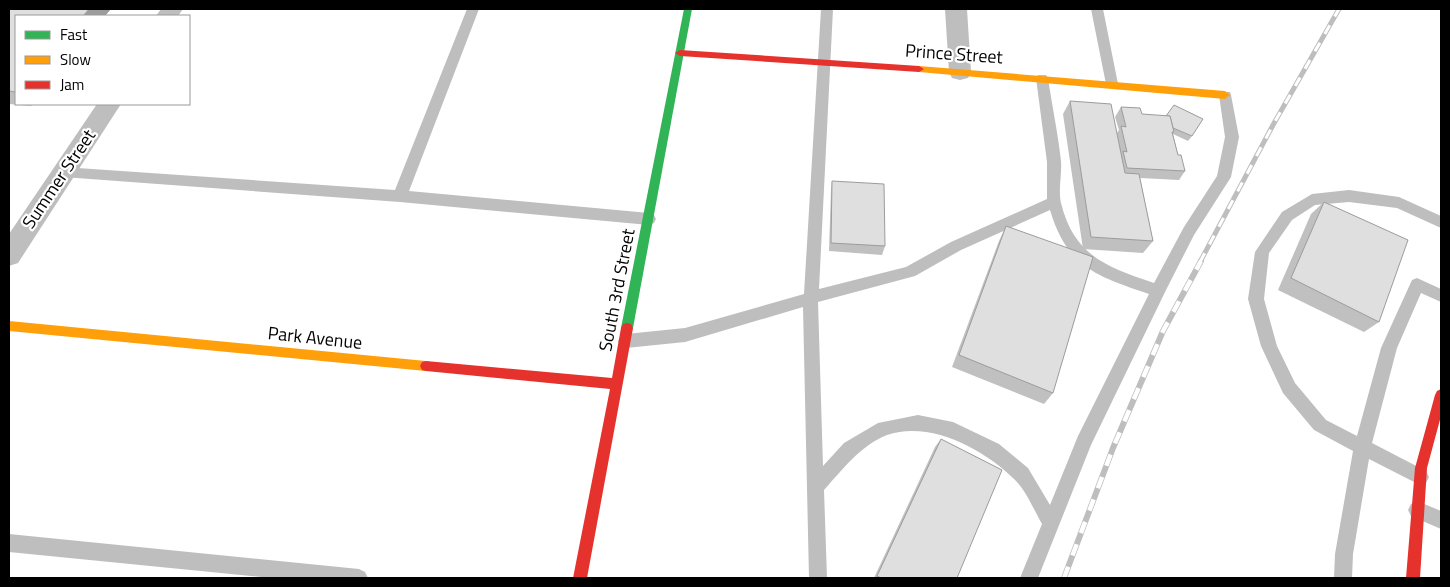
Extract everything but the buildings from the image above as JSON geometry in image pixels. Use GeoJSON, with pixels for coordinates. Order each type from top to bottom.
{"type":"FeatureCollection","features":[{"type":"Feature","properties":{"kind":"street","name":"South 3rd Street"},"geometry":{"type":"LineString","coordinates":[[580,578],[688,9]]}},
{"type":"Feature","properties":{"kind":"street"},"geometry":{"type":"LineString","coordinates":[[956,9],[960,72]]}},
{"type":"Feature","properties":{"kind":"street","name":"Prince Street"},"geometry":{"type":"LineString","coordinates":[[680,53],[1042,78],[1225,95]]}},
{"type":"Feature","properties":{"kind":"street","name":"Summer Street"},"geometry":{"type":"LineString","coordinates":[[9,255],[108,105]]}},
{"type":"Feature","properties":{"kind":"street","name":"Park Avenue"},"geometry":{"type":"LineString","coordinates":[[9,326],[617,384]]}},
{"type":"Feature","properties":{"kind":"street"},"geometry":{"type":"LineString","coordinates":[[1413,578],[1420,477],[1441,395]]}},
{"type":"Feature","properties":{"kind":"lane"},"geometry":{"type":"LineString","coordinates":[[400,196],[474,9]]}},
{"type":"Feature","properties":{"kind":"lane"},"geometry":{"type":"LineString","coordinates":[[818,578],[811,299],[827,9]]}},
{"type":"Feature","properties":{"kind":"lane"},"geometry":{"type":"LineString","coordinates":[[1097,9],[1112,84]]}},
{"type":"Feature","properties":{"kind":"lane"},"geometry":{"type":"LineString","coordinates":[[1042,78],[1054,162],[1054,202],[1065,233],[1080,254],[1113,275],[1158,290]]}},
{"type":"Feature","properties":{"kind":"lane"},"geometry":{"type":"LineString","coordinates":[[1029,578],[1084,442],[1189,231],[1224,177],[1232,137],[1225,95]]}},
{"type":"Feature","properties":{"kind":"lane"},"geometry":{"type":"LineString","coordinates":[[64,172],[400,196],[649,219]]}},
{"type":"Feature","properties":{"kind":"lane"},"geometry":{"type":"LineString","coordinates":[[1420,477],[1320,425],[1289,388],[1269,346],[1256,299],[1262,252],[1287,216],[1312,200],[1349,196],[1399,203],[1441,222]]}},
{"type":"Feature","properties":{"kind":"lane"},"geometry":{"type":"LineString","coordinates":[[626,341],[685,335],[910,272],[956,246],[1054,202]]}},
{"type":"Feature","properties":{"kind":"lane"},"geometry":{"type":"LineString","coordinates":[[1343,578],[1344,554],[1362,448],[1389,348],[1417,284],[1441,296]]}},
{"type":"Feature","properties":{"kind":"lane"},"geometry":{"type":"LineString","coordinates":[[816,487],[850,449],[884,428],[918,423],[953,430],[994,450],[1022,474],[1051,523]]}},
{"type":"Feature","properties":{"kind":"lane"},"geometry":{"type":"LineString","coordinates":[[1417,510],[1441,520]]}},
{"type":"Feature","properties":{"kind":"lane"},"geometry":{"type":"LineString","coordinates":[[9,543],[360,578]]}},
{"type":"Feature","properties":{"kind":"railway"},"geometry":{"type":"LineString","coordinates":[[1200,262],[1273,125],[1339,9]]}},
{"type":"Feature","properties":{"kind":"railway"},"geometry":{"type":"LineString","coordinates":[[1064,578],[1113,448],[1163,331],[1201,261]]}},
{"type":"Feature","properties":{"kind":"traffic: fast"},"geometry":{"type":"LineString","coordinates":[[627,328],[688,9]]}},
{"type":"Feature","properties":{"kind":"traffic: slow"},"geometry":{"type":"LineString","coordinates":[[919,69],[1225,95]]}},
{"type":"Feature","properties":{"kind":"traffic: slow"},"geometry":{"type":"LineString","coordinates":[[9,326],[426,366]]}},
{"type":"Feature","properties":{"kind":"traffic: jam"},"geometry":{"type":"LineString","coordinates":[[680,53],[919,69]]}},
{"type":"Feature","properties":{"kind":"traffic: jam"},"geometry":{"type":"LineString","coordinates":[[580,578],[627,328]]}},
{"type":"Feature","properties":{"kind":"traffic: jam"},"geometry":{"type":"LineString","coordinates":[[426,366],[617,384]]}},
{"type":"Feature","properties":{"kind":"traffic: jam"},"geometry":{"type":"LineString","coordinates":[[1413,578],[1421,468],[1441,395]]}}]}
